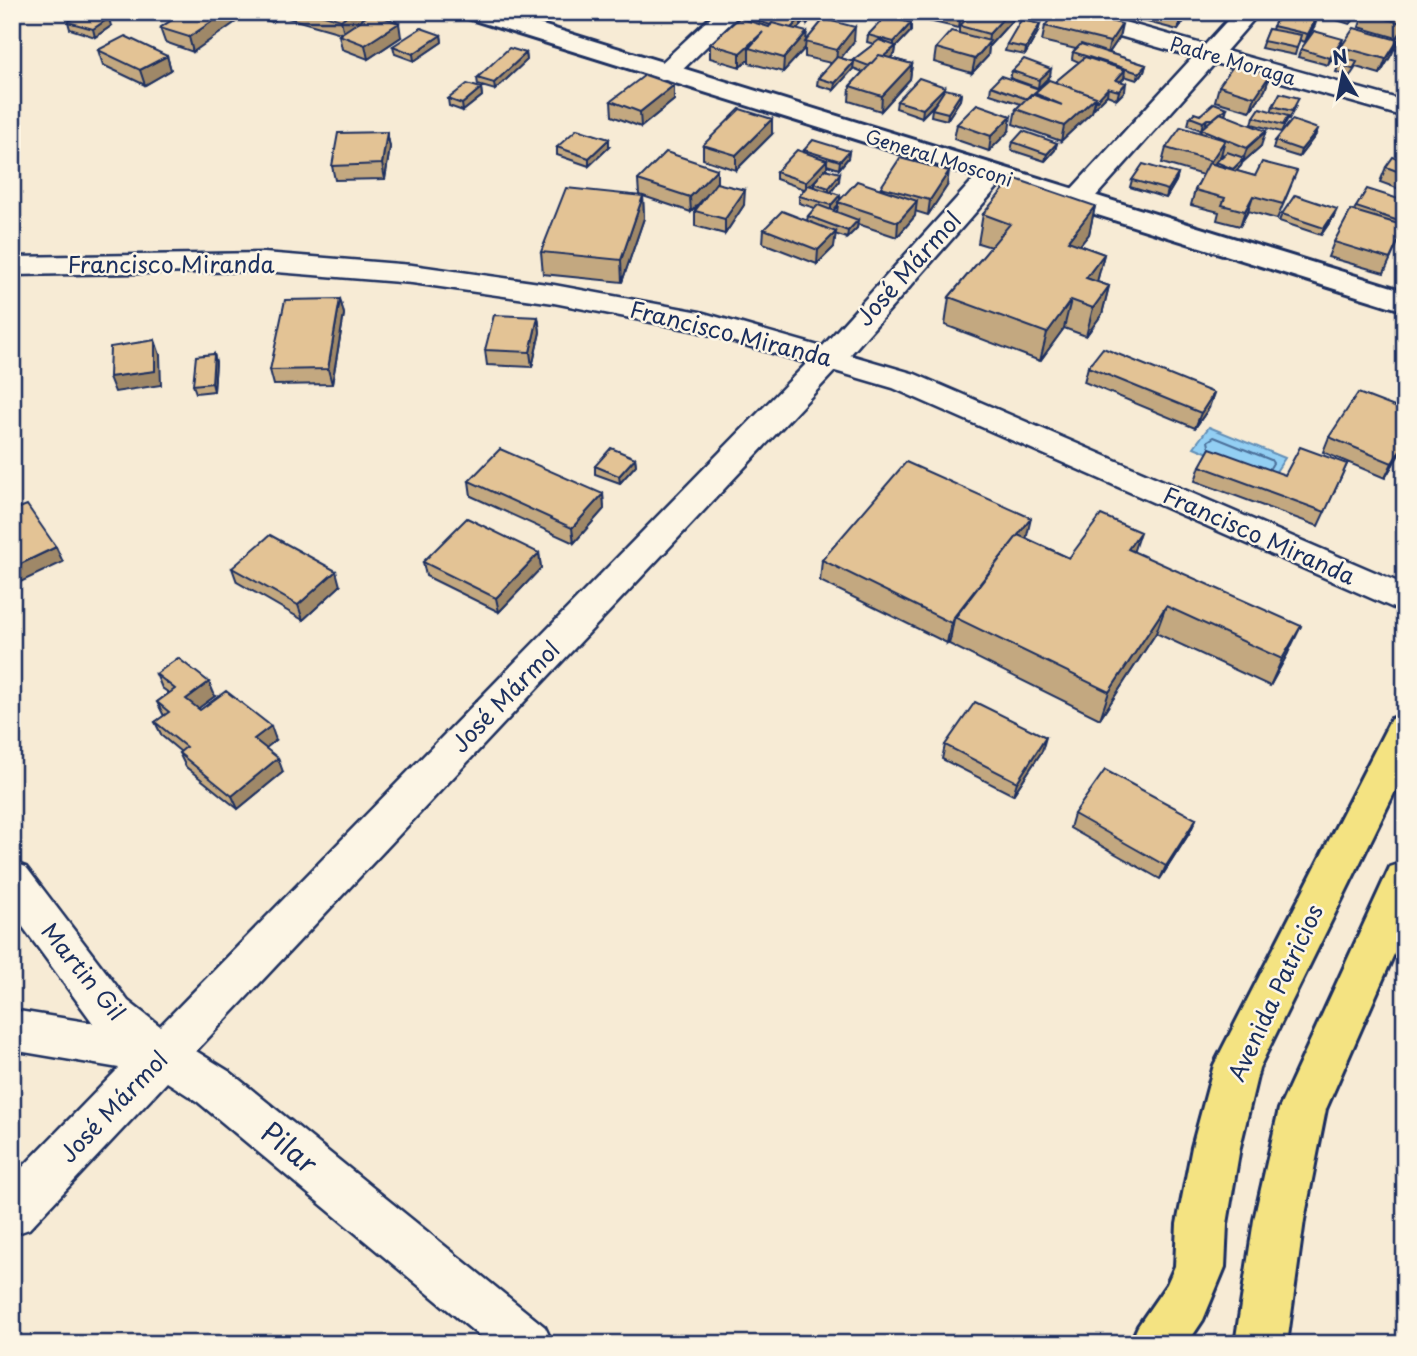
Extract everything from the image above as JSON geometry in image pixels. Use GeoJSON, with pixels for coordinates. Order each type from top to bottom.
{"type":"FeatureCollection","features":[{"type":"Feature","properties":{"kind":"main road","name":"Avenida Patricios"},"geometry":{"type":"LineString","coordinates":[[1156,1344],[1185,1302],[1200,1267],[1202,1224],[1216,1147],[1237,1065],[1405,730]]}},
{"type":"Feature","properties":{"kind":"main road"},"geometry":{"type":"LineString","coordinates":[[1261,1344],[1279,1220],[1303,1109],[1405,880]]}},
{"type":"Feature","properties":{"kind":"street","name":"General Mosconi"},"geometry":{"type":"LineString","coordinates":[[473,12],[1405,302]]}},
{"type":"Feature","properties":{"kind":"street"},"geometry":{"type":"LineString","coordinates":[[666,72],[730,12]]}},
{"type":"Feature","properties":{"kind":"street","name":"Padre Moraga"},"geometry":{"type":"LineString","coordinates":[[1062,12],[1405,109]]}},
{"type":"Feature","properties":{"kind":"street"},"geometry":{"type":"LineString","coordinates":[[1077,200],[1248,12]]}},
{"type":"Feature","properties":{"kind":"street","name":"José Mármol"},"geometry":{"type":"LineString","coordinates":[[12,1212],[830,358],[993,175]]}},
{"type":"Feature","properties":{"kind":"street","name":"Francisco Miranda"},"geometry":{"type":"LineString","coordinates":[[12,267],[264,262],[412,274],[554,294],[700,322],[904,381],[1405,600]]}},
{"type":"Feature","properties":{"kind":"street","name":"Martin Gil"},"geometry":{"type":"LineString","coordinates":[[12,880],[113,1015],[163,1055]]}},
{"type":"Feature","properties":{"kind":"street","name":"Pilar"},"geometry":{"type":"LineString","coordinates":[[12,1030],[163,1055],[215,1087],[528,1344]]}},
{"type":"Feature","properties":{"kind":"water"},"geometry":{"type":"Polygon","coordinates":[[[1209,427],[1285,458],[1271,479],[1194,447],[1209,427]]]}},
{"type":"Feature","properties":{"kind":"building"},"geometry":{"type":"Polygon","coordinates":[[[81,12],[109,18],[93,29],[68,22],[81,12]]]}},
{"type":"Feature","properties":{"kind":"building"},"geometry":{"type":"Polygon","coordinates":[[[184,12],[226,12],[189,37],[160,28],[184,12]]]}},
{"type":"Feature","properties":{"kind":"building"},"geometry":{"type":"Polygon","coordinates":[[[314,12],[351,12],[341,20],[314,12]]]}},
{"type":"Feature","properties":{"kind":"building"},"geometry":{"type":"Polygon","coordinates":[[[750,12],[781,12],[801,18],[791,28],[745,17],[750,12]]]}},
{"type":"Feature","properties":{"kind":"building"},"geometry":{"type":"Polygon","coordinates":[[[925,12],[967,12],[960,21],[925,12]]]}},
{"type":"Feature","properties":{"kind":"building"},"geometry":{"type":"Polygon","coordinates":[[[972,12],[1009,12],[989,34],[960,26],[972,12]]]}},
{"type":"Feature","properties":{"kind":"building"},"geometry":{"type":"Polygon","coordinates":[[[1055,12],[1075,12],[1122,24],[1110,42],[1045,26],[1055,12]]]}},
{"type":"Feature","properties":{"kind":"building"},"geometry":{"type":"Polygon","coordinates":[[[1168,12],[1185,12],[1182,16],[1168,12]]]}},
{"type":"Feature","properties":{"kind":"building"},"geometry":{"type":"Polygon","coordinates":[[[1281,12],[1317,17],[1308,34],[1273,26],[1281,12]]]}},
{"type":"Feature","properties":{"kind":"building"},"geometry":{"type":"Polygon","coordinates":[[[1364,12],[1405,12],[1405,24],[1364,13],[1364,12]]]}},
{"type":"Feature","properties":{"kind":"building"},"geometry":{"type":"Polygon","coordinates":[[[372,13],[399,23],[365,45],[339,35],[372,13]]]}},
{"type":"Feature","properties":{"kind":"building"},"geometry":{"type":"Polygon","coordinates":[[[886,16],[911,23],[894,42],[868,35],[886,16]]]}},
{"type":"Feature","properties":{"kind":"building"},"geometry":{"type":"Polygon","coordinates":[[[739,18],[769,27],[772,23],[807,32],[784,58],[749,48],[763,32],[740,53],[710,44],[739,18]]]}},
{"type":"Feature","properties":{"kind":"building"},"geometry":{"type":"Polygon","coordinates":[[[824,19],[855,27],[837,50],[805,42],[824,19]]]}},
{"type":"Feature","properties":{"kind":"building"},"geometry":{"type":"Polygon","coordinates":[[[1021,20],[1040,24],[1026,48],[1007,44],[1021,20]]]}},
{"type":"Feature","properties":{"kind":"building"},"geometry":{"type":"Polygon","coordinates":[[[421,28],[441,35],[413,54],[393,46],[421,28]]]}},
{"type":"Feature","properties":{"kind":"building"},"geometry":{"type":"Polygon","coordinates":[[[1354,28],[1398,40],[1386,59],[1341,47],[1354,28]]]}},
{"type":"Feature","properties":{"kind":"building"},"geometry":{"type":"Polygon","coordinates":[[[1268,29],[1301,35],[1297,48],[1263,41],[1268,29]]]}},
{"type":"Feature","properties":{"kind":"building"},"geometry":{"type":"Polygon","coordinates":[[[951,31],[990,41],[975,59],[936,48],[951,31]]]}},
{"type":"Feature","properties":{"kind":"building"},"geometry":{"type":"Polygon","coordinates":[[[1314,31],[1343,39],[1330,58],[1301,49],[1314,31]]]}},
{"type":"Feature","properties":{"kind":"building"},"geometry":{"type":"Polygon","coordinates":[[[1401,32],[1405,33],[1405,44],[1397,42],[1396,39],[1401,32]]]}},
{"type":"Feature","properties":{"kind":"building"},"geometry":{"type":"Polygon","coordinates":[[[125,36],[167,56],[140,70],[98,50],[125,36]]]}},
{"type":"Feature","properties":{"kind":"building"},"geometry":{"type":"Polygon","coordinates":[[[879,40],[896,46],[884,56],[879,55],[869,66],[853,60],[879,40]]]}},
{"type":"Feature","properties":{"kind":"building"},"geometry":{"type":"Polygon","coordinates":[[[1081,44],[1146,65],[1139,73],[1073,52],[1081,44]]]}},
{"type":"Feature","properties":{"kind":"building"},"geometry":{"type":"Polygon","coordinates":[[[509,48],[526,53],[494,83],[477,78],[509,48]]]}},
{"type":"Feature","properties":{"kind":"building"},"geometry":{"type":"Polygon","coordinates":[[[879,55],[912,64],[882,96],[850,86],[879,55]]]}},
{"type":"Feature","properties":{"kind":"building"},"geometry":{"type":"Polygon","coordinates":[[[837,57],[854,62],[835,83],[818,78],[837,57]]]}},
{"type":"Feature","properties":{"kind":"building"},"geometry":{"type":"Polygon","coordinates":[[[1085,57],[1125,70],[1116,80],[1126,83],[1119,91],[1108,88],[1095,102],[1096,97],[1055,82],[1085,57]]]}},
{"type":"Feature","properties":{"kind":"building"},"geometry":{"type":"Polygon","coordinates":[[[1343,58],[1357,62],[1353,69],[1338,65],[1343,58]]]}},
{"type":"Feature","properties":{"kind":"building"},"geometry":{"type":"Polygon","coordinates":[[[1024,59],[1051,69],[1039,80],[1012,71],[1024,59]]]}},
{"type":"Feature","properties":{"kind":"building"},"geometry":{"type":"Polygon","coordinates":[[[1234,65],[1270,75],[1255,97],[1219,86],[1234,65]]]}},
{"type":"Feature","properties":{"kind":"building"},"geometry":{"type":"Polygon","coordinates":[[[645,75],[674,85],[640,112],[611,101],[645,75]]]}},
{"type":"Feature","properties":{"kind":"building"},"geometry":{"type":"Polygon","coordinates":[[[1001,76],[1039,89],[1027,99],[991,86],[1001,76]]]}},
{"type":"Feature","properties":{"kind":"building"},"geometry":{"type":"Polygon","coordinates":[[[919,78],[945,87],[923,109],[897,101],[919,78]]]}},
{"type":"Feature","properties":{"kind":"building"},"geometry":{"type":"Polygon","coordinates":[[[1049,80],[1096,97],[1064,126],[1016,109],[1031,94],[1062,105],[1034,93],[1049,80]]]}},
{"type":"Feature","properties":{"kind":"building"},"geometry":{"type":"Polygon","coordinates":[[[467,84],[481,88],[462,104],[448,99],[467,84]]]}},
{"type":"Feature","properties":{"kind":"building"},"geometry":{"type":"Polygon","coordinates":[[[945,89],[961,93],[948,113],[932,109],[945,89]]]}},
{"type":"Feature","properties":{"kind":"building"},"geometry":{"type":"Polygon","coordinates":[[[1280,93],[1299,98],[1292,111],[1273,106],[1280,93]]]}},
{"type":"Feature","properties":{"kind":"building"},"geometry":{"type":"Polygon","coordinates":[[[1214,103],[1227,108],[1213,119],[1203,122],[1190,117],[1194,113],[1200,115],[1214,103]]]}},
{"type":"Feature","properties":{"kind":"building"},"geometry":{"type":"Polygon","coordinates":[[[977,104],[1011,116],[991,136],[957,124],[977,104]]]}},
{"type":"Feature","properties":{"kind":"building"},"geometry":{"type":"Polygon","coordinates":[[[1260,108],[1288,116],[1283,125],[1254,117],[1260,108]]]}},
{"type":"Feature","properties":{"kind":"building"},"geometry":{"type":"Polygon","coordinates":[[[740,109],[772,119],[736,155],[703,145],[740,109]]]}},
{"type":"Feature","properties":{"kind":"building"},"geometry":{"type":"Polygon","coordinates":[[[1220,113],[1266,131],[1247,148],[1201,129],[1220,113]]]}},
{"type":"Feature","properties":{"kind":"building"},"geometry":{"type":"Polygon","coordinates":[[[1292,120],[1318,129],[1301,150],[1275,141],[1292,120]]]}},
{"type":"Feature","properties":{"kind":"building"},"geometry":{"type":"Polygon","coordinates":[[[1181,127],[1225,140],[1211,161],[1166,148],[1181,127]]]}},
{"type":"Feature","properties":{"kind":"building"},"geometry":{"type":"Polygon","coordinates":[[[577,129],[609,139],[589,158],[557,147],[577,129]]]}},
{"type":"Feature","properties":{"kind":"building"},"geometry":{"type":"Polygon","coordinates":[[[1023,131],[1057,143],[1047,154],[1013,142],[1023,131]]]}},
{"type":"Feature","properties":{"kind":"building"},"geometry":{"type":"Polygon","coordinates":[[[387,132],[382,164],[332,166],[338,133],[387,132]]]}},
{"type":"Feature","properties":{"kind":"building"},"geometry":{"type":"Polygon","coordinates":[[[813,140],[849,151],[840,161],[804,150],[813,140]]]}},
{"type":"Feature","properties":{"kind":"building"},"geometry":{"type":"Polygon","coordinates":[[[797,150],[827,160],[806,182],[776,172],[797,150]]]}},
{"type":"Feature","properties":{"kind":"building"},"geometry":{"type":"Polygon","coordinates":[[[666,152],[717,169],[690,197],[638,180],[666,152]]]}},
{"type":"Feature","properties":{"kind":"building"},"geometry":{"type":"Polygon","coordinates":[[[1227,152],[1244,158],[1233,169],[1216,162],[1227,152]]]}},
{"type":"Feature","properties":{"kind":"building"},"geometry":{"type":"Polygon","coordinates":[[[1393,157],[1405,161],[1405,174],[1386,167],[1393,157]]]}},
{"type":"Feature","properties":{"kind":"building"},"geometry":{"type":"Polygon","coordinates":[[[900,158],[949,171],[930,200],[881,187],[900,158]]]}},
{"type":"Feature","properties":{"kind":"building"},"geometry":{"type":"Polygon","coordinates":[[[1262,162],[1297,171],[1283,204],[1253,196],[1245,211],[1222,205],[1225,198],[1195,190],[1209,163],[1255,176],[1262,162]]]}},
{"type":"Feature","properties":{"kind":"building"},"geometry":{"type":"Polygon","coordinates":[[[1143,164],[1178,174],[1168,190],[1132,180],[1143,164]]]}},
{"type":"Feature","properties":{"kind":"building"},"geometry":{"type":"Polygon","coordinates":[[[825,169],[840,173],[829,188],[814,183],[825,169]]]}},
{"type":"Feature","properties":{"kind":"building"},"geometry":{"type":"Polygon","coordinates":[[[1013,178],[1095,206],[1068,241],[1104,254],[1086,278],[1109,286],[1093,308],[1071,300],[1047,333],[949,297],[1010,224],[983,214],[1013,178]]]}},
{"type":"Feature","properties":{"kind":"building"},"geometry":{"type":"Polygon","coordinates":[[[857,181],[917,201],[898,222],[838,202],[857,181]]]}},
{"type":"Feature","properties":{"kind":"building"},"geometry":{"type":"Polygon","coordinates":[[[716,183],[745,190],[725,219],[695,211],[716,183]]]}},
{"type":"Feature","properties":{"kind":"building"},"geometry":{"type":"Polygon","coordinates":[[[808,185],[840,195],[831,205],[799,196],[808,185]]]}},
{"type":"Feature","properties":{"kind":"building"},"geometry":{"type":"Polygon","coordinates":[[[566,188],[643,196],[621,260],[541,252],[566,188]]]}},
{"type":"Feature","properties":{"kind":"building"},"geometry":{"type":"Polygon","coordinates":[[[1367,189],[1405,201],[1405,223],[1356,207],[1367,189]]]}},
{"type":"Feature","properties":{"kind":"building"},"geometry":{"type":"Polygon","coordinates":[[[1295,195],[1337,209],[1324,228],[1282,214],[1295,195]]]}},
{"type":"Feature","properties":{"kind":"building"},"geometry":{"type":"Polygon","coordinates":[[[818,205],[858,220],[848,231],[808,216],[818,205]]]}},
{"type":"Feature","properties":{"kind":"building"},"geometry":{"type":"Polygon","coordinates":[[[1351,210],[1405,226],[1390,259],[1334,242],[1351,210]]]}},
{"type":"Feature","properties":{"kind":"building"},"geometry":{"type":"Polygon","coordinates":[[[782,211],[836,232],[818,250],[764,229],[782,211]]]}},
{"type":"Feature","properties":{"kind":"building"},"geometry":{"type":"Polygon","coordinates":[[[340,299],[328,369],[270,370],[285,300],[340,299]]]}},
{"type":"Feature","properties":{"kind":"building"},"geometry":{"type":"Polygon","coordinates":[[[494,315],[538,317],[530,352],[485,350],[494,315]]]}},
{"type":"Feature","properties":{"kind":"building"},"geometry":{"type":"Polygon","coordinates":[[[155,340],[155,371],[109,377],[110,347],[155,340]]]}},
{"type":"Feature","properties":{"kind":"building"},"geometry":{"type":"Polygon","coordinates":[[[1103,348],[1214,393],[1201,413],[1088,367],[1103,348]]]}},
{"type":"Feature","properties":{"kind":"building"},"geometry":{"type":"Polygon","coordinates":[[[214,354],[212,383],[193,385],[196,356],[214,354]]]}},
{"type":"Feature","properties":{"kind":"building"},"geometry":{"type":"Polygon","coordinates":[[[1358,393],[1405,411],[1405,442],[1392,463],[1329,437],[1358,393]]]}},
{"type":"Feature","properties":{"kind":"building"},"geometry":{"type":"Polygon","coordinates":[[[1300,447],[1347,464],[1325,512],[1200,466],[1210,448],[1285,475],[1300,447]]]}},
{"type":"Feature","properties":{"kind":"building"},"geometry":{"type":"Polygon","coordinates":[[[611,448],[635,458],[619,476],[595,466],[611,448]]]}},
{"type":"Feature","properties":{"kind":"building"},"geometry":{"type":"Polygon","coordinates":[[[500,449],[603,494],[572,528],[469,481],[500,449]]]}},
{"type":"Feature","properties":{"kind":"building"},"geometry":{"type":"Polygon","coordinates":[[[906,462],[1031,518],[951,623],[822,560],[906,462]]]}},
{"type":"Feature","properties":{"kind":"building"},"geometry":{"type":"Polygon","coordinates":[[[27,505],[56,547],[12,568],[12,511],[27,505]]]}},
{"type":"Feature","properties":{"kind":"building"},"geometry":{"type":"Polygon","coordinates":[[[1101,515],[1140,532],[1128,549],[1301,626],[1282,659],[1166,606],[1109,692],[954,617],[1018,535],[1069,558],[1101,515]]]}},
{"type":"Feature","properties":{"kind":"building"},"geometry":{"type":"Polygon","coordinates":[[[467,518],[539,553],[496,598],[423,562],[467,518]]]}},
{"type":"Feature","properties":{"kind":"building"},"geometry":{"type":"Polygon","coordinates":[[[270,535],[336,571],[298,605],[232,568],[270,535]]]}},
{"type":"Feature","properties":{"kind":"building"},"geometry":{"type":"Polygon","coordinates":[[[178,658],[209,682],[186,699],[200,710],[226,691],[271,726],[254,739],[278,758],[232,796],[179,753],[186,747],[155,722],[169,712],[157,702],[175,689],[156,674],[178,658]]]}},
{"type":"Feature","properties":{"kind":"building"},"geometry":{"type":"Polygon","coordinates":[[[975,702],[1046,737],[1017,782],[945,745],[975,702]]]}},
{"type":"Feature","properties":{"kind":"building"},"geometry":{"type":"Polygon","coordinates":[[[1105,770],[1196,819],[1166,866],[1074,814],[1105,770]]]}}]}
